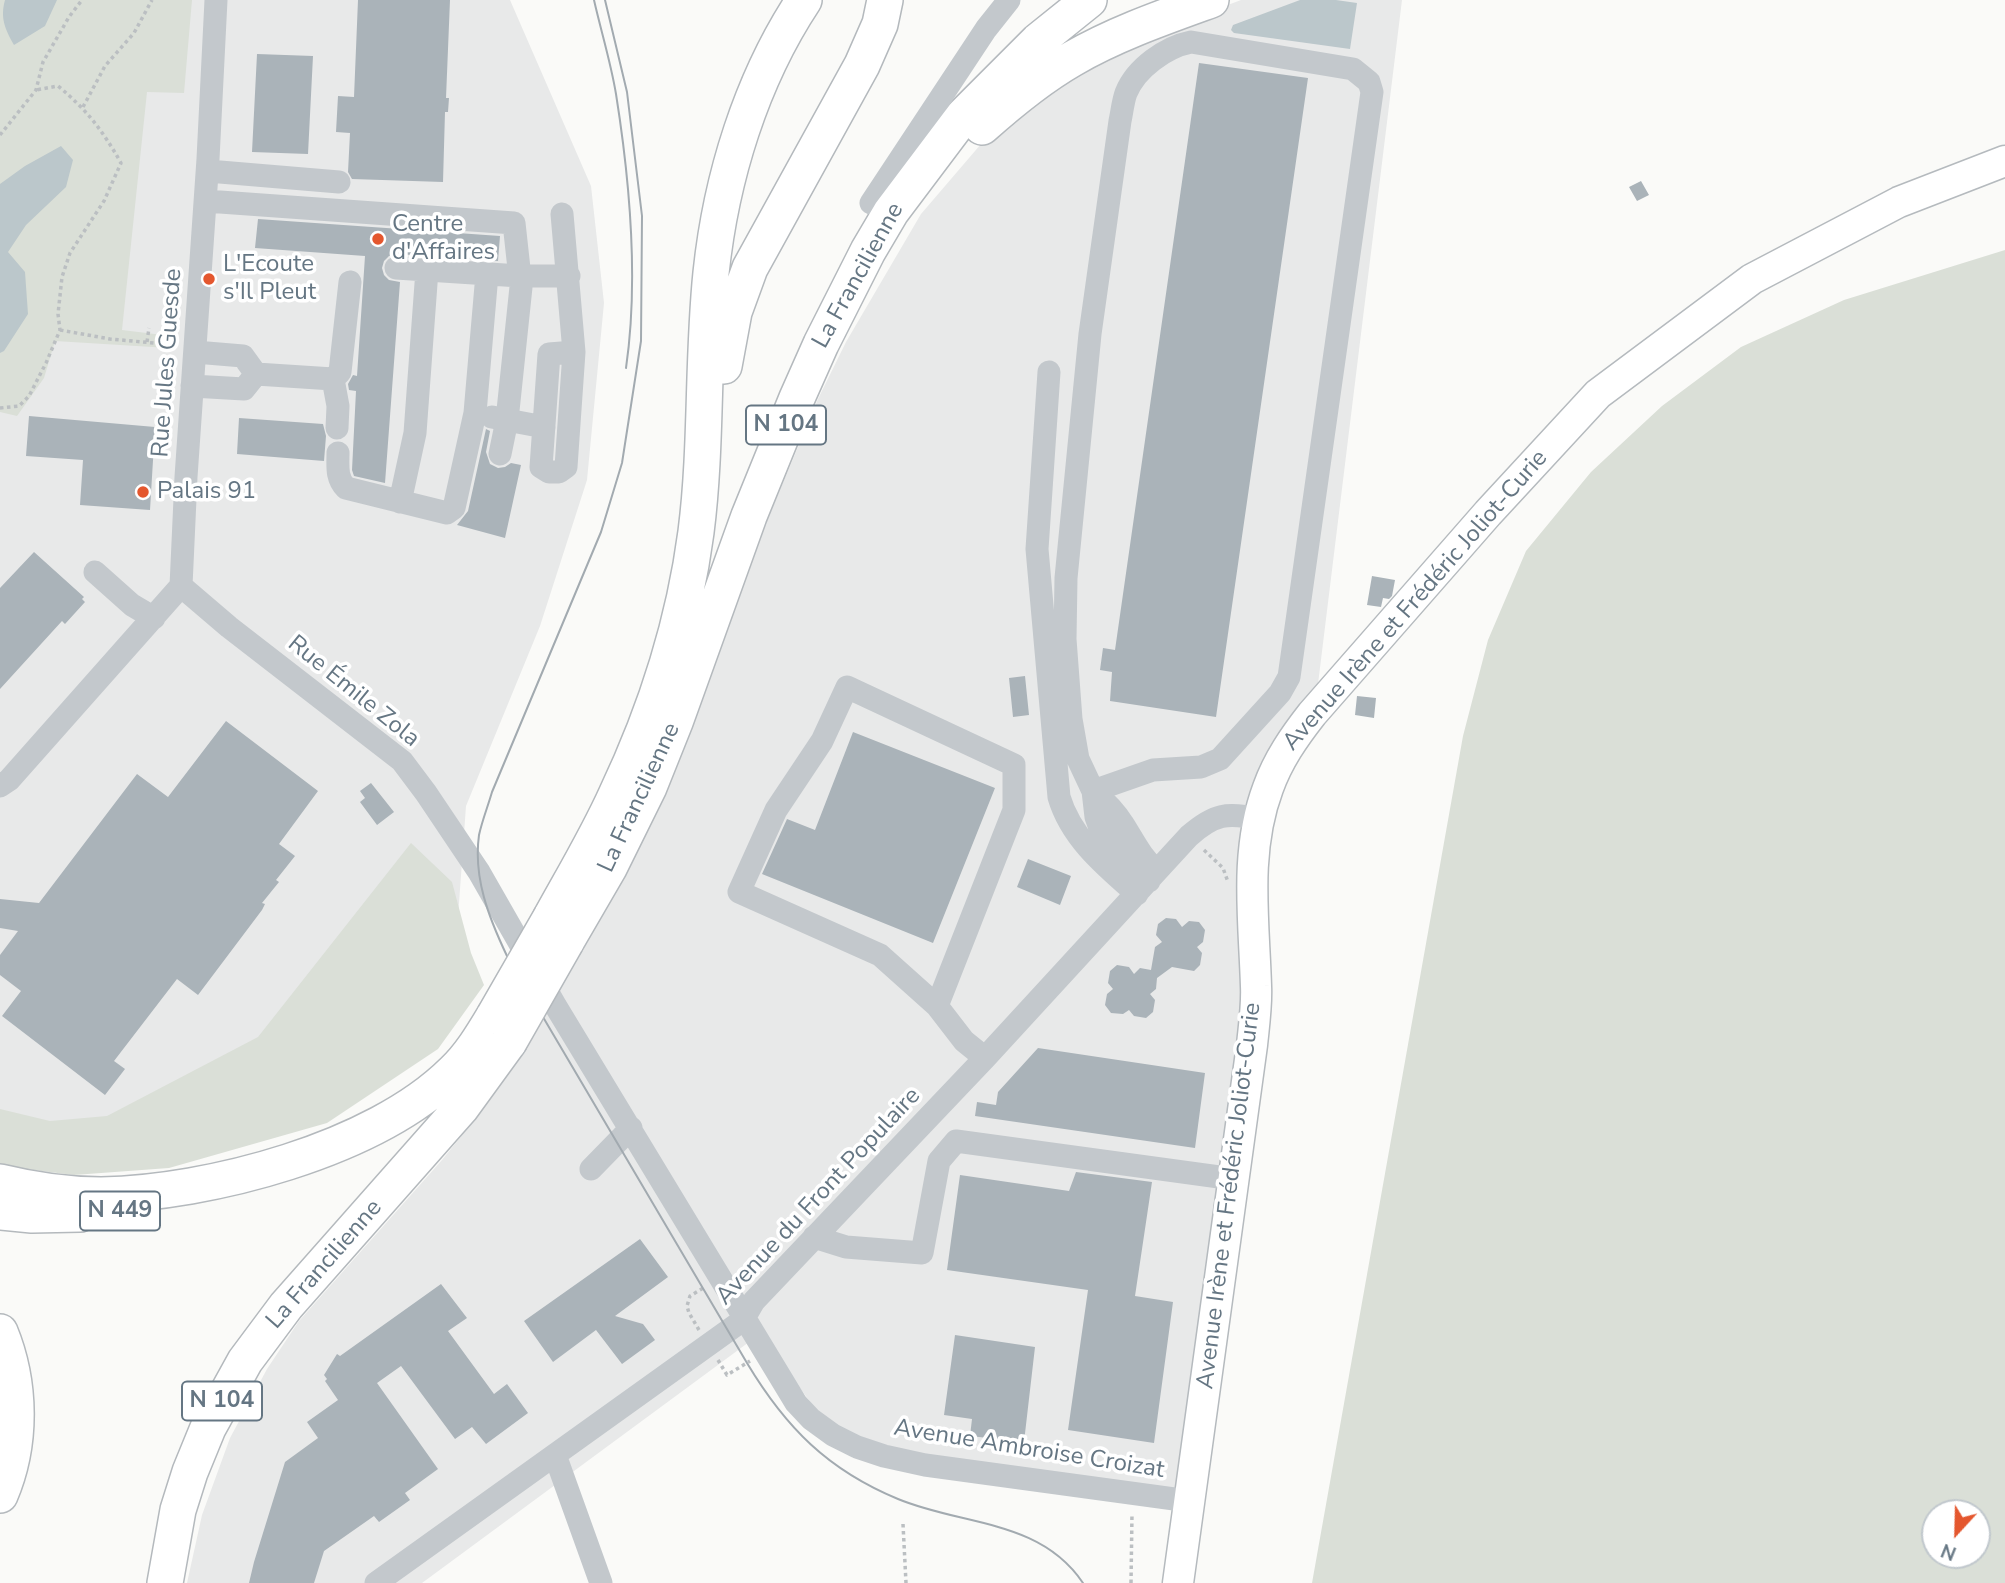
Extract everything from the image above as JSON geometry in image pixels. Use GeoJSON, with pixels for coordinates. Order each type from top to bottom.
{"type":"FeatureCollection","features":[{"type":"Feature","properties":{"kind":"highway","name":"La Francilienne"},"geometry":{"type":"LineString","coordinates":[[165,1583],[178,1510],[190,1472],[208,1428],[245,1361],[286,1306],[461,1108],[501,1029],[558,929],[616,796],[658,690],[673,643],[695,534],[704,451],[710,276],[717,221],[758,88],[777,46],[804,0]]}},
{"type":"Feature","properties":{"kind":"highway"},"geometry":{"type":"LineString","coordinates":[[704,451],[718,425],[726,352],[734,312],[750,268],[862,65],[880,24],[885,0]]}},
{"type":"Feature","properties":{"kind":"highway","name":"La Francilienne"},"geometry":{"type":"LineString","coordinates":[[558,929],[609,868],[649,787],[749,516],[797,398],[881,207],[964,115],[1038,41],[1089,0]]}},
{"type":"Feature","properties":{"kind":"highway"},"geometry":{"type":"LineString","coordinates":[[881,207],[919,197],[944,164],[979,129],[1041,79],[1097,46],[1211,0]]}},
{"type":"Feature","properties":{"kind":"highway","name":"La Francilienne"},"geometry":{"type":"LineString","coordinates":[[0,1182],[37,1191],[99,1195],[136,1193],[233,1177],[321,1149],[368,1130],[434,1089],[454,1072],[468,1055],[501,1029]]}},
{"type":"Feature","properties":{"kind":"highway","name":"N 449"},"geometry":{"type":"LineString","coordinates":[[0,1212],[32,1215],[143,1209],[210,1195],[233,1177]]}},
{"type":"Feature","properties":{"kind":"highway"},"geometry":{"type":"LineString","coordinates":[[0,1332],[15,1380],[17,1415],[12,1453],[0,1495]]}},
{"type":"Feature","properties":{"kind":"main road","name":"Avenue Irène et Frédéric Joliot-Curie"},"geometry":{"type":"LineString","coordinates":[[1178,1583],[1255,1009],[1251,883],[1259,819],[1279,762],[1312,714],[1488,513],[1598,394],[1752,279],[1899,202],[2005,161]]}},
{"type":"Feature","properties":{"kind":"street","name":"Rue Jules Guesde"},"geometry":{"type":"LineString","coordinates":[[181,586],[208,171],[216,0]]}},
{"type":"Feature","properties":{"kind":"street"},"geometry":{"type":"LineString","coordinates":[[881,207],[979,39],[1009,0]]}},
{"type":"Feature","properties":{"kind":"street"},"geometry":{"type":"LineString","coordinates":[[1093,790],[1153,770],[1201,767],[1220,759],[1280,693],[1289,677],[1372,92],[1369,82],[1353,69],[1191,42],[1176,45],[1161,54],[1134,79],[1126,93],[1090,334],[1066,578],[1065,639],[1071,719],[1078,759],[1093,790],[1096,817],[1101,831],[1148,882]]}},
{"type":"Feature","properties":{"kind":"street"},"geometry":{"type":"LineString","coordinates":[[208,171],[339,182]]}},
{"type":"Feature","properties":{"kind":"street"},"geometry":{"type":"LineString","coordinates":[[206,201],[514,223],[520,276],[520,310],[507,420],[500,454]]}},
{"type":"Feature","properties":{"kind":"street"},"geometry":{"type":"LineString","coordinates":[[562,214],[573,352],[566,467],[559,472],[549,472],[541,467],[549,354],[573,352]]}},
{"type":"Feature","properties":{"kind":"street"},"geometry":{"type":"LineString","coordinates":[[396,268],[520,276],[569,276]]}},
{"type":"Feature","properties":{"kind":"street"},"geometry":{"type":"LineString","coordinates":[[400,502],[416,421],[427,270]]}},
{"type":"Feature","properties":{"kind":"street"},"geometry":{"type":"LineString","coordinates":[[338,453],[338,473],[346,488],[447,513],[454,508],[475,413],[488,274]]}},
{"type":"Feature","properties":{"kind":"street"},"geometry":{"type":"LineString","coordinates":[[195,349],[243,356],[257,374],[333,379],[340,372],[349,282]]}},
{"type":"Feature","properties":{"kind":"street"},"geometry":{"type":"LineString","coordinates":[[1049,372],[1037,549],[1059,797],[1064,815],[1076,835],[1148,882]]}},
{"type":"Feature","properties":{"kind":"street"},"geometry":{"type":"LineString","coordinates":[[192,386],[244,389],[257,374]]}},
{"type":"Feature","properties":{"kind":"street"},"geometry":{"type":"LineString","coordinates":[[333,379],[338,406],[337,428]]}},
{"type":"Feature","properties":{"kind":"street"},"geometry":{"type":"LineString","coordinates":[[475,413],[544,428]]}},
{"type":"Feature","properties":{"kind":"street"},"geometry":{"type":"LineString","coordinates":[[95,572],[132,605],[154,618]]}},
{"type":"Feature","properties":{"kind":"street"},"geometry":{"type":"LineString","coordinates":[[0,786],[9,780],[181,586]]}},
{"type":"Feature","properties":{"kind":"street","name":"Rue Émile Zola"},"geometry":{"type":"LineString","coordinates":[[181,586],[229,627],[402,761],[480,872],[555,1005]]}},
{"type":"Feature","properties":{"kind":"street"},"geometry":{"type":"LineString","coordinates":[[937,1006],[1014,810],[1014,765],[847,687],[822,741],[776,810],[739,892],[880,955],[937,1006],[964,1041],[985,1058]]}},
{"type":"Feature","properties":{"kind":"street"},"geometry":{"type":"LineString","coordinates":[[1093,790],[1123,823],[1143,859],[1148,882]]}},
{"type":"Feature","properties":{"kind":"street","name":"Avenue du Front Populaire"},"geometry":{"type":"LineString","coordinates":[[376,1583],[743,1320],[754,1301],[985,1058],[1189,836],[1205,822],[1220,816],[1238,815],[1259,819]]}},
{"type":"Feature","properties":{"kind":"street","name":"Avenue Ambroise Croizat"},"geometry":{"type":"LineString","coordinates":[[555,1005],[631,1128],[743,1320],[796,1403],[811,1419],[832,1435],[884,1457],[1189,1501]]}},
{"type":"Feature","properties":{"kind":"street"},"geometry":{"type":"LineString","coordinates":[[591,1169],[631,1128]]}},
{"type":"Feature","properties":{"kind":"street"},"geometry":{"type":"LineString","coordinates":[[814,1237],[846,1247],[922,1252],[939,1161],[956,1141],[1234,1179]]}},
{"type":"Feature","properties":{"kind":"street"},"geometry":{"type":"LineString","coordinates":[[555,1455],[601,1583]]}},
{"type":"Feature","properties":{"kind":"path"},"geometry":{"type":"LineString","coordinates":[[0,135],[2,129],[37,90],[43,62],[82,0]]}},
{"type":"Feature","properties":{"kind":"path"},"geometry":{"type":"LineString","coordinates":[[83,107],[105,66],[134,33],[152,0]]}},
{"type":"Feature","properties":{"kind":"path"},"geometry":{"type":"LineString","coordinates":[[0,408],[19,406],[29,396],[46,363],[60,330],[58,314],[62,277],[70,253],[104,201],[121,163],[103,132],[83,107],[58,86],[37,90]]}},
{"type":"Feature","properties":{"kind":"path"},"geometry":{"type":"LineString","coordinates":[[147,342],[149,328]]}},
{"type":"Feature","properties":{"kind":"path"},"geometry":{"type":"LineString","coordinates":[[60,330],[195,349]]}},
{"type":"Feature","properties":{"kind":"path"},"geometry":{"type":"LineString","coordinates":[[1196,842],[1223,868],[1228,889]]}},
{"type":"Feature","properties":{"kind":"path"},"geometry":{"type":"LineString","coordinates":[[704,1338],[687,1306],[690,1296],[710,1284]]}},
{"type":"Feature","properties":{"kind":"path"},"geometry":{"type":"LineString","coordinates":[[714,1354],[727,1375],[755,1358]]}},
{"type":"Feature","properties":{"kind":"path"},"geometry":{"type":"LineString","coordinates":[[1131,1583],[1132,1513]]}},
{"type":"Feature","properties":{"kind":"path"},"geometry":{"type":"LineString","coordinates":[[903,1524],[906,1583]]}},
{"type":"Feature","properties":{"kind":"shaded area"},"geometry":{"type":"Polygon","coordinates":[[[0,0],[510,0],[591,186],[604,303],[587,480],[540,626],[466,806],[450,1028],[0,1153],[0,0]]]}},
{"type":"Feature","properties":{"kind":"shaded area"},"geometry":{"type":"Polygon","coordinates":[[[0,0],[192,0],[184,93],[147,92],[122,330],[171,336],[169,348],[55,341],[44,378],[17,416],[0,412],[0,0]]]}},
{"type":"Feature","properties":{"kind":"shaded area"},"geometry":{"type":"Polygon","coordinates":[[[5,0],[57,0],[45,26],[14,45],[4,23],[5,0]]]}},
{"type":"Feature","properties":{"kind":"shaded area"},"geometry":{"type":"Polygon","coordinates":[[[1241,0],[1402,0],[1318,684],[1279,734],[1243,1040],[1181,1494],[932,1459],[873,1444],[843,1429],[817,1411],[782,1364],[764,1331],[422,1583],[187,1583],[202,1515],[230,1438],[267,1369],[299,1321],[442,1160],[479,1114],[516,1053],[752,557],[818,399],[846,342],[921,214],[981,144],[1053,85],[1167,28],[1241,0]]]}},
{"type":"Feature","properties":{"kind":"shaded area"},"geometry":{"type":"Polygon","coordinates":[[[1300,0],[1357,3],[1350,49],[1234,33],[1231,30],[1233,25],[1300,0]]]}},
{"type":"Feature","properties":{"kind":"shaded area"},"geometry":{"type":"Polygon","coordinates":[[[61,146],[73,160],[66,187],[26,225],[8,252],[25,272],[28,314],[0,353],[0,184],[61,146]]]}},
{"type":"Feature","properties":{"kind":"shaded area"},"geometry":{"type":"Polygon","coordinates":[[[2005,250],[2005,1583],[1312,1583],[1463,736],[1488,640],[1526,551],[1591,472],[1662,406],[1741,347],[1844,300],[2005,250]]]}},
{"type":"Feature","properties":{"kind":"shaded area"},"geometry":{"type":"Polygon","coordinates":[[[411,843],[452,882],[471,953],[484,985],[438,1049],[327,1123],[169,1168],[74,1175],[0,1166],[0,1109],[50,1121],[107,1116],[258,1037],[411,843]]]}},
{"type":"Feature","properties":{"kind":"building"},"geometry":{"type":"Polygon","coordinates":[[[358,0],[450,0],[446,98],[449,98],[448,112],[445,112],[443,182],[352,179],[348,172],[350,133],[336,132],[338,96],[354,97],[358,0]]]}},
{"type":"Feature","properties":{"kind":"building"},"geometry":{"type":"Polygon","coordinates":[[[257,54],[313,56],[308,154],[252,152],[257,54]]]}},
{"type":"Feature","properties":{"kind":"building"},"geometry":{"type":"Polygon","coordinates":[[[1199,63],[1308,78],[1216,717],[1110,701],[1112,672],[1100,670],[1103,648],[1115,650],[1199,63]]]}},
{"type":"Feature","properties":{"kind":"building"},"geometry":{"type":"Polygon","coordinates":[[[1641,181],[1649,195],[1637,201],[1629,187],[1641,181]]]}},
{"type":"Feature","properties":{"kind":"building"},"geometry":{"type":"Polygon","coordinates":[[[258,219],[500,236],[498,261],[397,254],[384,261],[384,275],[389,280],[400,282],[385,483],[354,476],[352,470],[356,391],[349,390],[348,384],[353,375],[357,376],[365,256],[255,248],[258,219]]]}},
{"type":"Feature","properties":{"kind":"building"},"geometry":{"type":"Polygon","coordinates":[[[29,416],[155,427],[150,510],[80,505],[83,460],[26,456],[29,416]]]}},
{"type":"Feature","properties":{"kind":"building"},"geometry":{"type":"Polygon","coordinates":[[[239,418],[323,424],[326,436],[324,461],[237,454],[239,418]]]}},
{"type":"Feature","properties":{"kind":"building"},"geometry":{"type":"Polygon","coordinates":[[[486,429],[490,431],[486,452],[490,464],[498,468],[511,463],[521,465],[505,538],[457,525],[468,511],[486,429]]]}},
{"type":"Feature","properties":{"kind":"building"},"geometry":{"type":"Polygon","coordinates":[[[34,552],[84,597],[82,599],[85,602],[65,624],[62,621],[0,689],[0,588],[34,552]]]}},
{"type":"Feature","properties":{"kind":"building"},"geometry":{"type":"Polygon","coordinates":[[[1372,576],[1395,580],[1392,596],[1389,599],[1383,598],[1381,607],[1367,605],[1372,576]]]}},
{"type":"Feature","properties":{"kind":"building"},"geometry":{"type":"Polygon","coordinates":[[[1025,676],[1029,715],[1013,717],[1009,678],[1025,676]]]}},
{"type":"Feature","properties":{"kind":"building"},"geometry":{"type":"Polygon","coordinates":[[[1357,696],[1376,698],[1374,718],[1355,715],[1357,696]]]}},
{"type":"Feature","properties":{"kind":"building"},"geometry":{"type":"Polygon","coordinates":[[[226,721],[318,791],[279,844],[295,856],[276,880],[279,882],[262,903],[265,904],[262,910],[198,995],[177,979],[114,1061],[125,1069],[105,1095],[2,1016],[21,991],[0,975],[0,955],[18,931],[0,928],[0,899],[39,903],[137,774],[168,797],[226,721]]]}},
{"type":"Feature","properties":{"kind":"building"},"geometry":{"type":"Polygon","coordinates":[[[853,732],[995,788],[933,943],[762,874],[787,819],[815,830],[853,732]]]}},
{"type":"Feature","properties":{"kind":"building"},"geometry":{"type":"Polygon","coordinates":[[[371,783],[394,812],[377,825],[360,802],[365,798],[360,791],[371,783]]]}},
{"type":"Feature","properties":{"kind":"building"},"geometry":{"type":"Polygon","coordinates":[[[1028,859],[1071,876],[1060,905],[1017,887],[1028,859]]]}},
{"type":"Feature","properties":{"kind":"building"},"geometry":{"type":"Polygon","coordinates":[[[1166,918],[1176,919],[1182,927],[1189,921],[1199,922],[1205,930],[1203,942],[1197,947],[1202,953],[1200,965],[1194,971],[1172,967],[1157,978],[1156,989],[1150,994],[1155,1000],[1153,1012],[1146,1018],[1134,1016],[1129,1010],[1123,1014],[1111,1013],[1105,1005],[1107,994],[1113,989],[1108,983],[1110,971],[1117,965],[1129,967],[1134,974],[1140,968],[1151,970],[1155,947],[1162,942],[1156,935],[1158,924],[1166,918]]]}},
{"type":"Feature","properties":{"kind":"building"},"geometry":{"type":"Polygon","coordinates":[[[1038,1048],[1205,1073],[1195,1148],[975,1116],[977,1102],[996,1105],[998,1092],[1038,1048]]]}},
{"type":"Feature","properties":{"kind":"building"},"geometry":{"type":"Polygon","coordinates":[[[1076,1172],[1152,1182],[1135,1296],[1173,1302],[1154,1443],[1068,1430],[1088,1290],[947,1270],[960,1175],[1069,1191],[1076,1172]]]}},
{"type":"Feature","properties":{"kind":"building"},"geometry":{"type":"Polygon","coordinates":[[[640,1239],[668,1277],[615,1316],[643,1324],[655,1340],[622,1364],[596,1330],[553,1362],[524,1321],[640,1239]]]}},
{"type":"Feature","properties":{"kind":"building"},"geometry":{"type":"Polygon","coordinates":[[[441,1284],[467,1318],[448,1331],[494,1394],[507,1384],[528,1413],[486,1444],[472,1427],[455,1439],[401,1366],[377,1383],[438,1469],[405,1493],[410,1500],[379,1522],[374,1516],[324,1551],[314,1583],[249,1583],[285,1462],[318,1438],[307,1422],[338,1400],[324,1375],[337,1354],[340,1356],[441,1284]]]}},
{"type":"Feature","properties":{"kind":"building"},"geometry":{"type":"Polygon","coordinates":[[[955,1335],[1035,1347],[1024,1442],[970,1436],[972,1419],[944,1415],[955,1335]]]}},
{"type":"Feature","properties":{"kind":"tram line"},"geometry":{"type":"LineString","coordinates":[[594,0],[616,94],[629,196],[632,300],[626,368]]}},
{"type":"Feature","properties":{"kind":"tram line"},"geometry":{"type":"LineString","coordinates":[[605,0],[627,92],[642,216],[641,341],[622,463],[601,532],[492,792],[482,824],[478,867],[484,897],[507,956],[747,1363],[793,1427],[850,1475],[923,1508],[1023,1535],[1065,1562],[1083,1583]]}},
{"type":"Feature","properties":{"kind":"place","name":"Centre d'Affaires"},"geometry":{"type":"Point","coordinates":[378,239]}},
{"type":"Feature","properties":{"kind":"place","name":"L'Ecoute s'Il Pleut"},"geometry":{"type":"Point","coordinates":[209,279]}},
{"type":"Feature","properties":{"kind":"place","name":"Palais 91"},"geometry":{"type":"Point","coordinates":[143,492]}}]}
